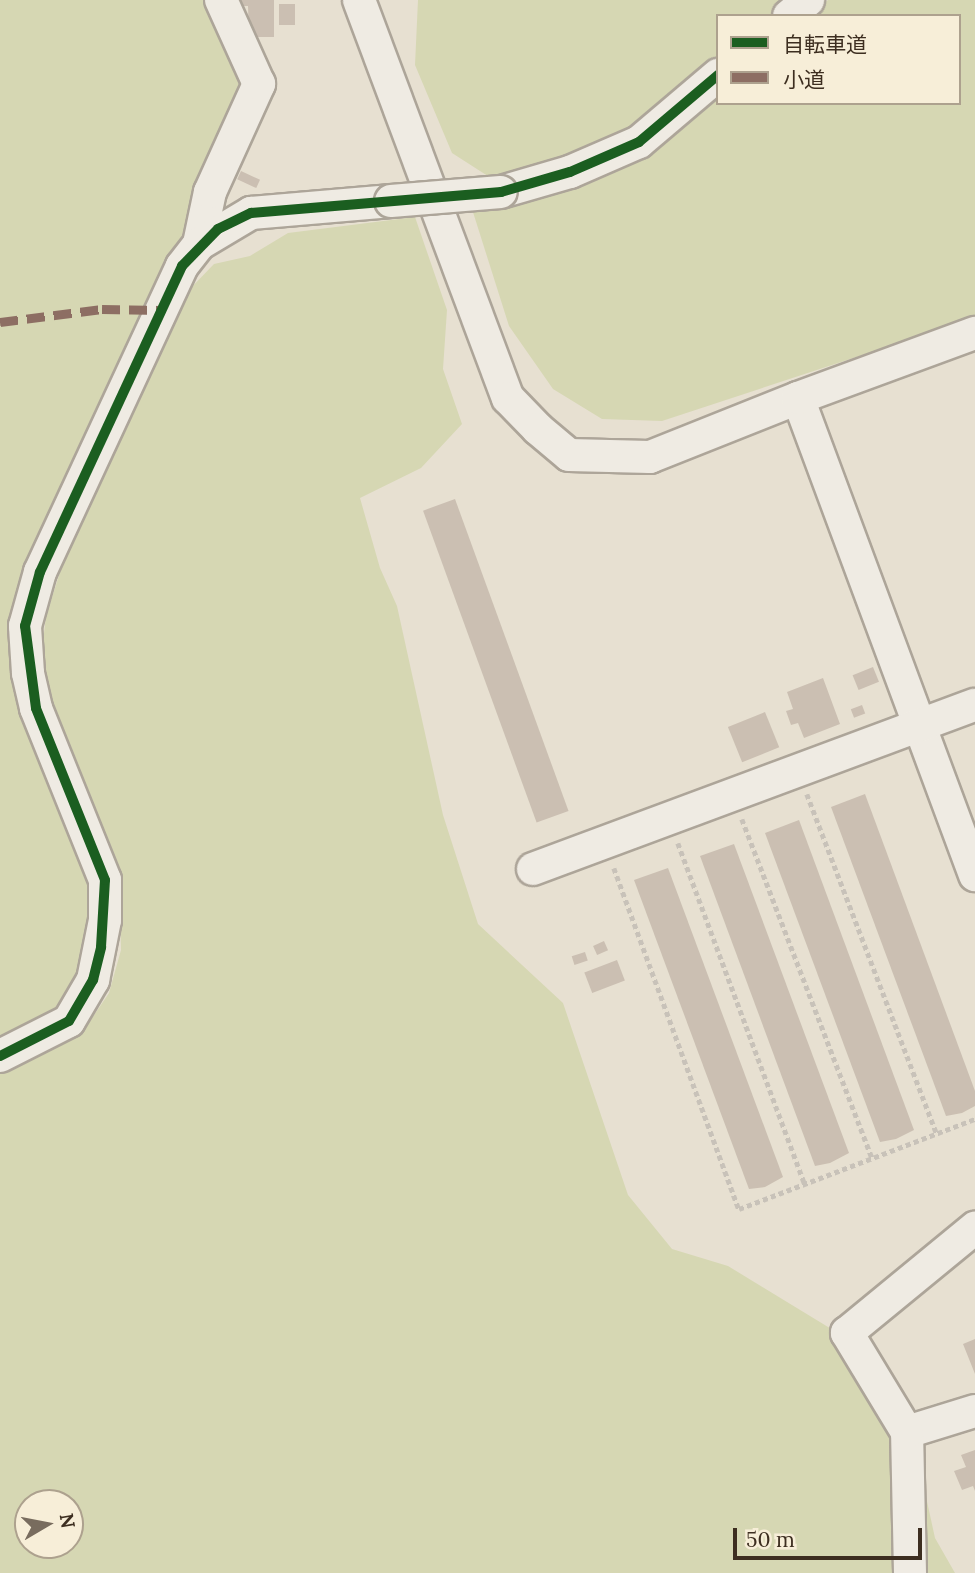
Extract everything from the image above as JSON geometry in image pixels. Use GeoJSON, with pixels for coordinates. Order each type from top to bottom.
{"type":"FeatureCollection","features":[{"type":"Feature","properties":{"kind":"street"},"geometry":{"type":"LineString","coordinates":[[199,244],[210,192],[259,84],[221,0]]}},
{"type":"Feature","properties":{"kind":"street"},"geometry":{"type":"LineString","coordinates":[[359,0],[508,398],[538,429],[569,455],[650,457],[798,398],[975,333]]}},
{"type":"Feature","properties":{"kind":"street"},"geometry":{"type":"LineString","coordinates":[[791,14],[808,0]]}},
{"type":"Feature","properties":{"kind":"street"},"geometry":{"type":"LineString","coordinates":[[0,1056],[69,1021],[93,980],[105,920],[105,880],[36,708],[25,626],[40,572],[182,266],[199,244],[251,213],[501,192],[570,172],[639,142],[716,77]]}},
{"type":"Feature","properties":{"kind":"street"},"geometry":{"type":"LineString","coordinates":[[798,398],[918,726],[968,837],[975,875]]}},
{"type":"Feature","properties":{"kind":"street"},"geometry":{"type":"LineString","coordinates":[[533,869],[975,705]]}},
{"type":"Feature","properties":{"kind":"street"},"geometry":{"type":"LineString","coordinates":[[910,1573],[907,1432],[848,1333],[975,1228]]}},
{"type":"Feature","properties":{"kind":"street"},"geometry":{"type":"LineString","coordinates":[[907,1432],[975,1411]]}},
{"type":"Feature","properties":{"kind":"path"},"geometry":{"type":"LineString","coordinates":[[798,771],[937,1133]]}},
{"type":"Feature","properties":{"kind":"path"},"geometry":{"type":"LineString","coordinates":[[733,795],[872,1158]]}},
{"type":"Feature","properties":{"kind":"path"},"geometry":{"type":"LineString","coordinates":[[669,819],[805,1184]]}},
{"type":"Feature","properties":{"kind":"path"},"geometry":{"type":"LineString","coordinates":[[605,843],[739,1209],[975,1119]]}},
{"type":"Feature","properties":{"kind":"green space"},"geometry":{"type":"Polygon","coordinates":[[[0,0],[212,0],[247,76],[171,262],[149,294],[30,560],[12,637],[13,689],[94,883],[82,975],[53,1017],[0,1043],[0,0]]]}},
{"type":"Feature","properties":{"kind":"green space"},"geometry":{"type":"Polygon","coordinates":[[[418,0],[792,0],[775,14],[716,14],[716,64],[634,129],[563,165],[494,180],[452,153],[415,65],[418,0]]]}},
{"type":"Feature","properties":{"kind":"green space"},"geometry":{"type":"Polygon","coordinates":[[[828,0],[975,0],[975,318],[662,421],[602,419],[553,389],[509,326],[472,209],[716,92],[716,105],[961,105],[961,14],[811,14],[828,0]]]}},
{"type":"Feature","properties":{"kind":"green space"},"geometry":{"type":"Polygon","coordinates":[[[415,217],[447,310],[443,369],[462,424],[421,468],[360,498],[380,568],[397,606],[443,815],[478,924],[563,1003],[628,1195],[672,1249],[728,1266],[833,1330],[916,1451],[935,1538],[955,1573],[0,1573],[0,1072],[86,1027],[109,993],[121,950],[119,873],[48,703],[41,659],[46,616],[62,566],[187,292],[214,264],[250,256],[288,233],[415,217]]]}},
{"type":"Feature","properties":{"kind":"building"},"geometry":{"type":"Polygon","coordinates":[[[236,0],[274,0],[274,37],[249,37],[248,6],[236,6],[236,0]]]}},
{"type":"Feature","properties":{"kind":"building"},"geometry":{"type":"Polygon","coordinates":[[[279,4],[295,4],[295,25],[279,25],[279,4]]]}},
{"type":"Feature","properties":{"kind":"building"},"geometry":{"type":"Polygon","coordinates":[[[241,171],[260,180],[256,188],[237,179],[241,171]]]}},
{"type":"Feature","properties":{"kind":"building"},"geometry":{"type":"Polygon","coordinates":[[[455,499],[569,811],[537,823],[423,511],[455,499]]]}},
{"type":"Feature","properties":{"kind":"building"},"geometry":{"type":"Polygon","coordinates":[[[873,667],[879,682],[859,690],[853,675],[873,667]]]}},
{"type":"Feature","properties":{"kind":"building"},"geometry":{"type":"Polygon","coordinates":[[[823,678],[840,724],[804,738],[798,723],[791,725],[786,711],[793,709],[787,692],[823,678]]]}},
{"type":"Feature","properties":{"kind":"building"},"geometry":{"type":"Polygon","coordinates":[[[862,705],[865,713],[854,718],[851,709],[862,705]]]}},
{"type":"Feature","properties":{"kind":"building"},"geometry":{"type":"Polygon","coordinates":[[[765,712],[779,747],[742,762],[728,727],[765,712]]]}},
{"type":"Feature","properties":{"kind":"building"},"geometry":{"type":"Polygon","coordinates":[[[865,794],[975,1091],[975,1106],[962,1113],[946,1116],[831,807],[865,794]]]}},
{"type":"Feature","properties":{"kind":"building"},"geometry":{"type":"Polygon","coordinates":[[[799,820],[914,1130],[896,1139],[880,1142],[765,833],[799,820]]]}},
{"type":"Feature","properties":{"kind":"building"},"geometry":{"type":"Polygon","coordinates":[[[734,844],[849,1153],[830,1163],[815,1166],[700,856],[734,844]]]}},
{"type":"Feature","properties":{"kind":"building"},"geometry":{"type":"Polygon","coordinates":[[[668,868],[783,1177],[765,1187],[749,1189],[634,880],[668,868]]]}},
{"type":"Feature","properties":{"kind":"building"},"geometry":{"type":"Polygon","coordinates":[[[604,941],[608,950],[597,955],[593,946],[604,941]]]}},
{"type":"Feature","properties":{"kind":"building"},"geometry":{"type":"Polygon","coordinates":[[[585,952],[588,961],[574,965],[572,956],[585,952]]]}},
{"type":"Feature","properties":{"kind":"building"},"geometry":{"type":"Polygon","coordinates":[[[617,960],[625,981],[592,993],[584,973],[617,960]]]}},
{"type":"Feature","properties":{"kind":"building"},"geometry":{"type":"Polygon","coordinates":[[[975,1339],[975,1374],[963,1344],[975,1339]]]}},
{"type":"Feature","properties":{"kind":"building"},"geometry":{"type":"Polygon","coordinates":[[[975,1450],[975,1491],[973,1486],[962,1490],[954,1471],[966,1467],[961,1455],[975,1450]]]}},
{"type":"Feature","properties":{"kind":"marked path"},"geometry":{"type":"LineString","coordinates":[[0,322],[102,309],[161,310]]}},
{"type":"Feature","properties":{"kind":"cycle path"},"geometry":{"type":"LineString","coordinates":[[0,1056],[69,1021],[93,980],[101,947],[105,880],[36,708],[25,626],[40,572],[182,266],[218,229],[251,213],[501,192],[570,172],[639,142],[716,77]]}}]}
